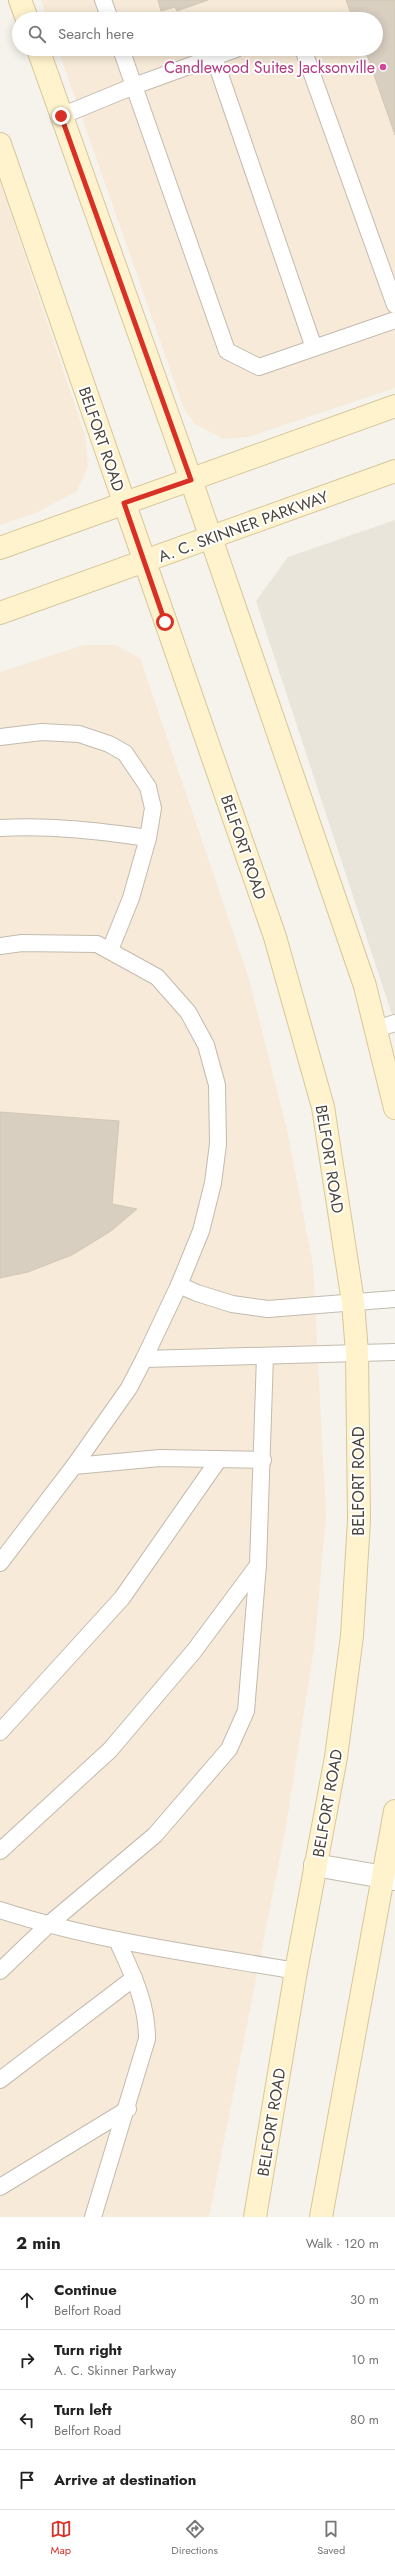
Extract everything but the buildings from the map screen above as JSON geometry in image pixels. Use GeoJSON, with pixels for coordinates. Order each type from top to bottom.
{"type":"FeatureCollection","features":[{"type":"Feature","properties":{"kind":"main road"},"geometry":{"type":"LineString","coordinates":[[20,0],[24,12]]}},
{"type":"Feature","properties":{"kind":"main road"},"geometry":{"type":"LineString","coordinates":[[40,56],[191,480],[365,986],[386,1026],[395,1108]]}},
{"type":"Feature","properties":{"kind":"main road","name":"BELFORT ROAD"},"geometry":{"type":"LineString","coordinates":[[0,144],[275,937],[323,1107],[353,1302],[357,1353],[359,1520],[352,1636],[336,1757],[296,1970],[255,2217]]}},
{"type":"Feature","properties":{"kind":"main road"},"geometry":{"type":"LineString","coordinates":[[0,548],[395,406]]}},
{"type":"Feature","properties":{"kind":"main road","name":"A. C. SKINNER PARKWAY"},"geometry":{"type":"LineString","coordinates":[[0,613],[395,471]]}},
{"type":"Feature","properties":{"kind":"main road"},"geometry":{"type":"LineString","coordinates":[[321,2217],[389,1877],[395,1811]]}},
{"type":"Feature","properties":{"kind":"street"},"geometry":{"type":"LineString","coordinates":[[315,1865],[389,1877]]}},
{"type":"Feature","properties":{"kind":"lane"},"geometry":{"type":"LineString","coordinates":[[103,0],[107,12]]}},
{"type":"Feature","properties":{"kind":"lane"},"geometry":{"type":"LineString","coordinates":[[123,56],[227,351],[259,366],[395,320]]}},
{"type":"Feature","properties":{"kind":"lane"},"geometry":{"type":"LineString","coordinates":[[306,56],[395,305]]}},
{"type":"Feature","properties":{"kind":"lane"},"geometry":{"type":"LineString","coordinates":[[61,116],[134,86],[214,57],[314,348]]}},
{"type":"Feature","properties":{"kind":"lane"},"geometry":{"type":"LineString","coordinates":[[0,738],[42,732],[79,734],[109,744],[125,753],[148,787],[153,808],[148,838],[131,898],[110,950]]}},
{"type":"Feature","properties":{"kind":"lane"},"geometry":{"type":"LineString","coordinates":[[0,828],[33,826],[98,831],[148,838]]}},
{"type":"Feature","properties":{"kind":"lane"},"geometry":{"type":"LineString","coordinates":[[0,946],[22,943],[97,944],[157,977],[188,1012],[206,1045],[217,1085],[218,1144],[213,1183],[201,1231],[179,1285],[129,1388],[74,1466],[0,1563]]}},
{"type":"Feature","properties":{"kind":"lane"},"geometry":{"type":"LineString","coordinates":[[179,1285],[197,1293],[232,1304],[268,1309],[395,1298]]}},
{"type":"Feature","properties":{"kind":"lane"},"geometry":{"type":"LineString","coordinates":[[144,1359],[395,1352]]}},
{"type":"Feature","properties":{"kind":"lane"},"geometry":{"type":"LineString","coordinates":[[0,1971],[48,1925],[155,1835],[229,1750],[246,1711],[258,1564],[263,1460],[265,1356]]}},
{"type":"Feature","properties":{"kind":"lane"},"geometry":{"type":"LineString","coordinates":[[74,1466],[160,1458],[263,1460]]}},
{"type":"Feature","properties":{"kind":"lane"},"geometry":{"type":"LineString","coordinates":[[0,1732],[122,1598],[219,1459]]}},
{"type":"Feature","properties":{"kind":"lane"},"geometry":{"type":"LineString","coordinates":[[0,1851],[110,1750],[194,1651],[258,1564]]}},
{"type":"Feature","properties":{"kind":"lane"},"geometry":{"type":"LineString","coordinates":[[0,1910],[48,1925],[116,1940],[296,1970]]}},
{"type":"Feature","properties":{"kind":"lane"},"geometry":{"type":"LineString","coordinates":[[93,2217],[128,2109],[147,2039],[147,2016],[134,1978],[116,1940]]}},
{"type":"Feature","properties":{"kind":"lane"},"geometry":{"type":"LineString","coordinates":[[0,2080],[134,1978]]}},
{"type":"Feature","properties":{"kind":"lane"},"geometry":{"type":"LineString","coordinates":[[0,2187],[128,2109]]}},
{"type":"Feature","properties":{"kind":"shaded area"},"geometry":{"type":"Polygon","coordinates":[[[41,0],[395,0],[395,388],[248,437],[223,439],[195,424],[184,409],[60,56],[383,56],[383,12],[45,12],[41,0]]]}},
{"type":"Feature","properties":{"kind":"shaded area"},"geometry":{"type":"Polygon","coordinates":[[[0,182],[85,435],[88,466],[77,491],[38,512],[0,525],[0,182]]]}},
{"type":"Feature","properties":{"kind":"shaded area"},"geometry":{"type":"Polygon","coordinates":[[[395,520],[395,1024],[256,601],[288,557],[395,520]]]}},
{"type":"Feature","properties":{"kind":"shaded area"},"geometry":{"type":"Polygon","coordinates":[[[84,645],[115,645],[140,658],[248,976],[287,1130],[313,1265],[326,1515],[315,1642],[286,1827],[209,2217],[0,2217],[0,672],[84,645]]]}},
{"type":"Feature","properties":{"kind":"place","name":"Candlewood Suites Jacksonville"},"geometry":{"type":"Point","coordinates":[383,67]}},
{"type":"Feature","properties":{"kind":"route"},"geometry":{"type":"LineString","coordinates":[[61,116],[191,480],[124,503],[165,622]]}}]}
